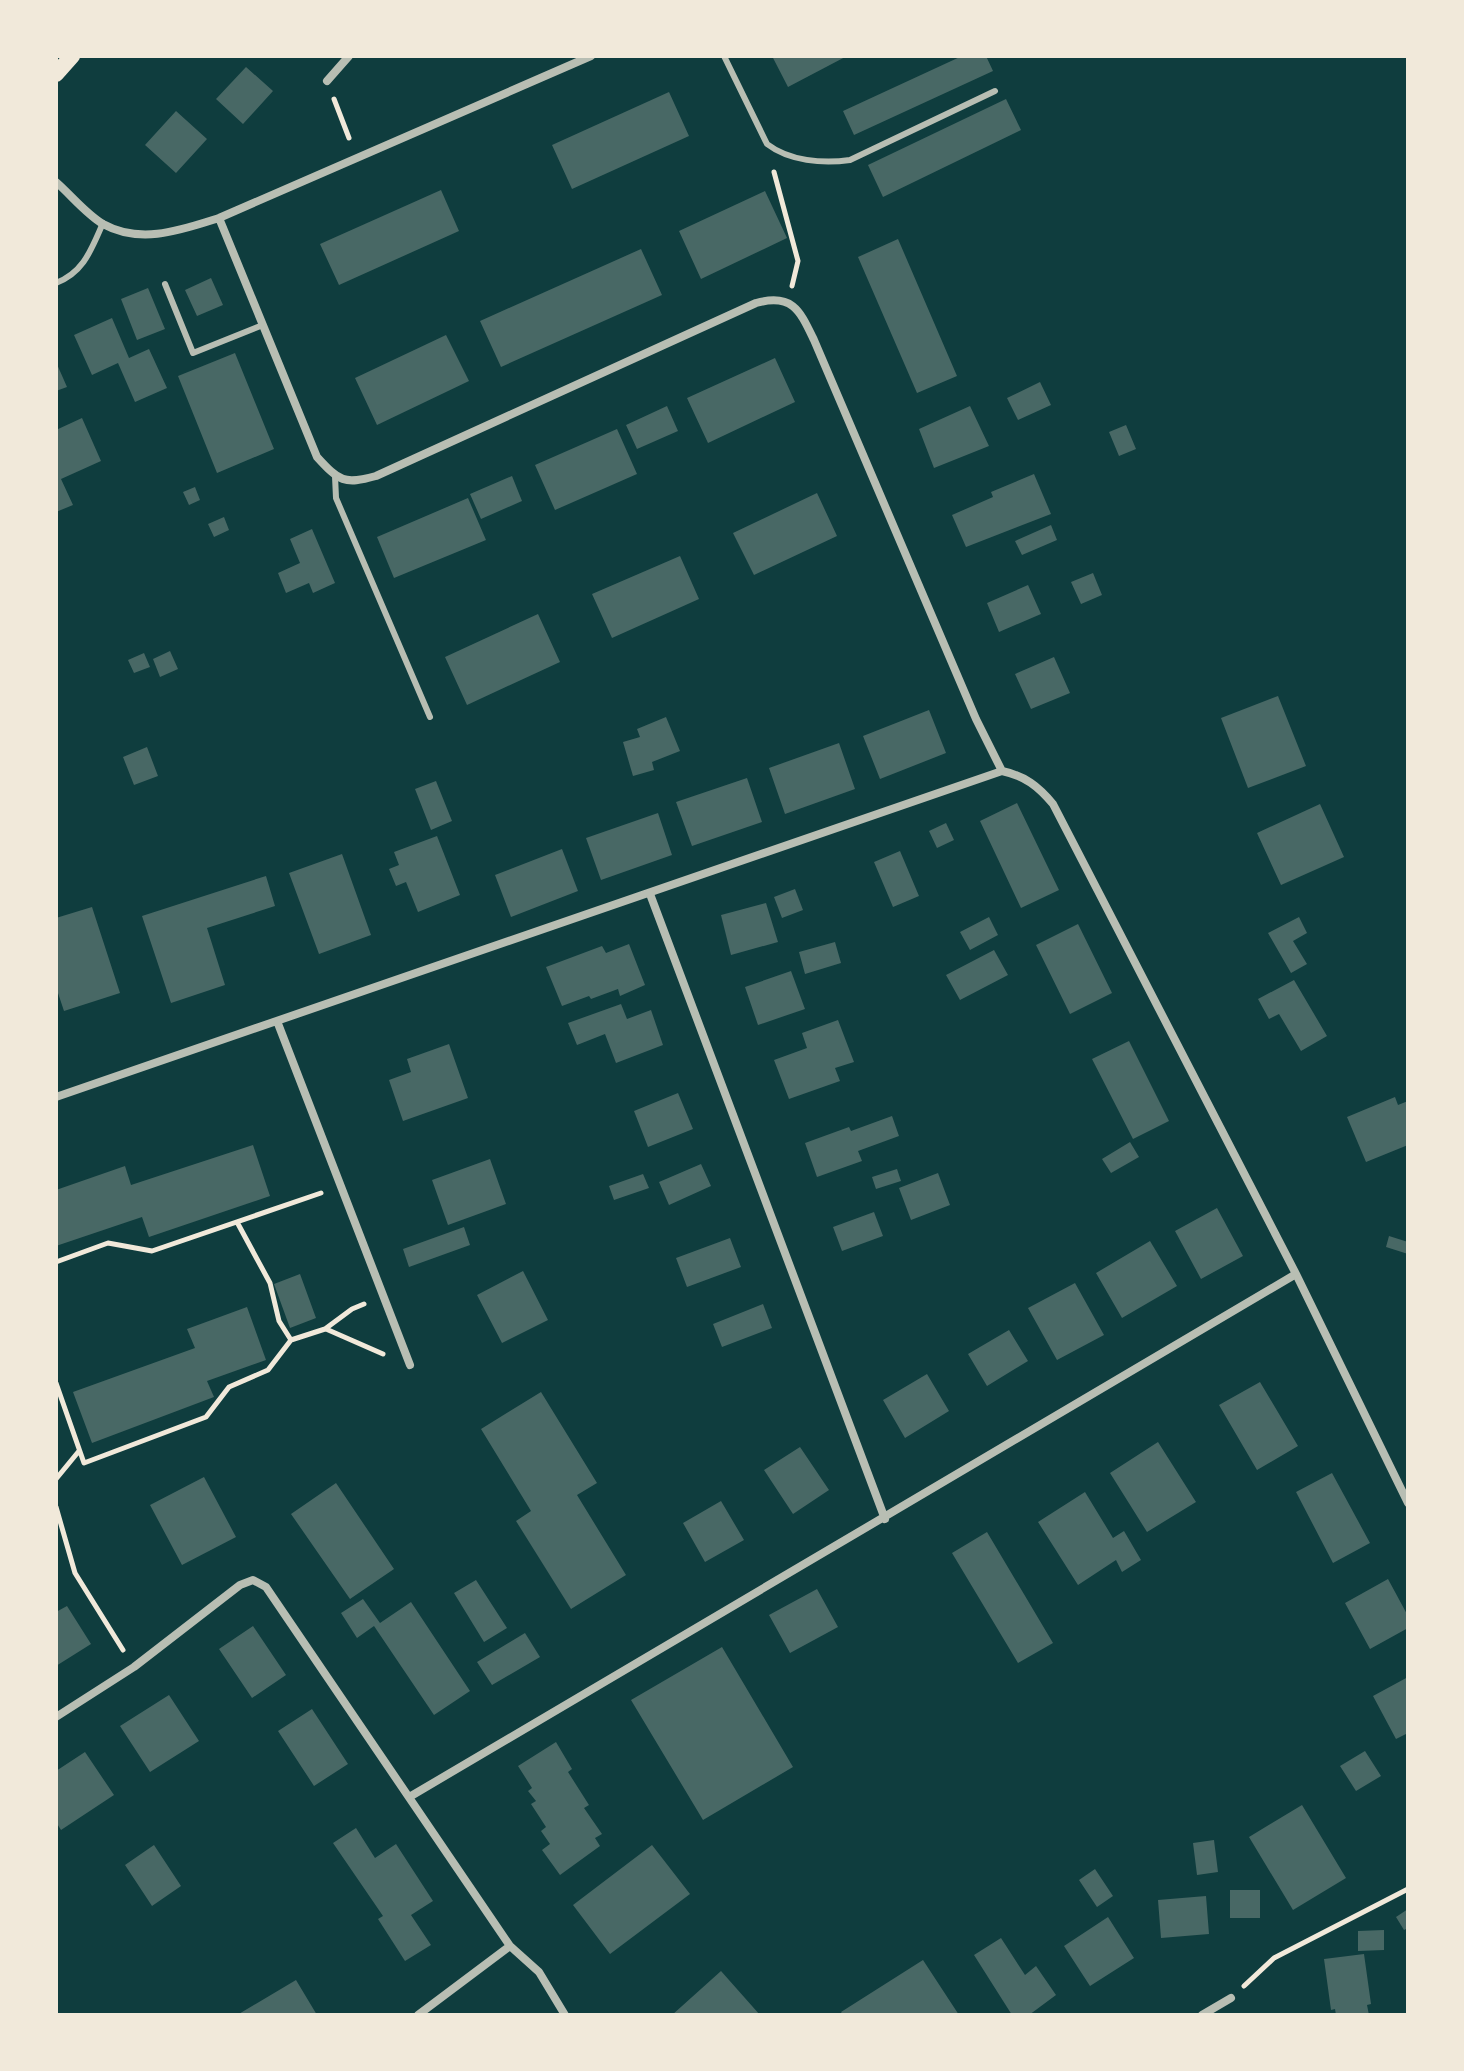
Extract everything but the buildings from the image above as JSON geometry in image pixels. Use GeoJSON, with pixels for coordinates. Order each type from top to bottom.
{"type":"FeatureCollection","features":[{"type":"Feature","properties":{"kind":"main road"},"geometry":{"type":"LineString","coordinates":[[56,74],[72,56]]}},
{"type":"Feature","properties":{"kind":"street"},"geometry":{"type":"LineString","coordinates":[[327,81],[349,56]]}},
{"type":"Feature","properties":{"kind":"street"},"geometry":{"type":"LineString","coordinates":[[56,182],[103,223],[137,236],[175,232],[219,218],[591,56]]}},
{"type":"Feature","properties":{"kind":"street"},"geometry":{"type":"LineString","coordinates":[[219,218],[317,457],[335,476],[352,483],[376,476],[756,303],[772,299],[788,302],[801,313],[814,340],[976,719],[1002,771]]}},
{"type":"Feature","properties":{"kind":"street"},"geometry":{"type":"LineString","coordinates":[[56,1097],[1002,771],[1018,775],[1040,788],[1053,804],[1296,1274],[1408,1503]]}},
{"type":"Feature","properties":{"kind":"street"},"geometry":{"type":"LineString","coordinates":[[650,894],[885,1519]]}},
{"type":"Feature","properties":{"kind":"street"},"geometry":{"type":"LineString","coordinates":[[277,1021],[410,1365]]}},
{"type":"Feature","properties":{"kind":"street"},"geometry":{"type":"LineString","coordinates":[[411,1796],[1296,1274]]}},
{"type":"Feature","properties":{"kind":"street"},"geometry":{"type":"LineString","coordinates":[[56,1717],[134,1667],[240,1585],[253,1580],[266,1587],[411,1796],[510,1946],[539,1972],[565,2015]]}},
{"type":"Feature","properties":{"kind":"street"},"geometry":{"type":"LineString","coordinates":[[418,2015],[510,1946]]}},
{"type":"Feature","properties":{"kind":"street"},"geometry":{"type":"LineString","coordinates":[[1202,2015],[1231,1998]]}},
{"type":"Feature","properties":{"kind":"lane"},"geometry":{"type":"LineString","coordinates":[[724,56],[767,144],[776,151],[827,164],[850,160],[995,91]]}},
{"type":"Feature","properties":{"kind":"lane"},"geometry":{"type":"LineString","coordinates":[[56,283],[85,264],[103,223]]}},
{"type":"Feature","properties":{"kind":"lane"},"geometry":{"type":"LineString","coordinates":[[165,284],[193,353],[263,325]]}},
{"type":"Feature","properties":{"kind":"lane"},"geometry":{"type":"LineString","coordinates":[[335,476],[336,498],[430,717]]}},
{"type":"Feature","properties":{"kind":"path"},"geometry":{"type":"LineString","coordinates":[[327,81],[357,158]]}},
{"type":"Feature","properties":{"kind":"path"},"geometry":{"type":"LineString","coordinates":[[767,144],[798,261],[788,302]]}},
{"type":"Feature","properties":{"kind":"path"},"geometry":{"type":"LineString","coordinates":[[56,1262],[108,1243],[152,1251],[340,1187]]}},
{"type":"Feature","properties":{"kind":"path"},"geometry":{"type":"LineString","coordinates":[[237,1222],[270,1283],[279,1321],[291,1340]]}},
{"type":"Feature","properties":{"kind":"path"},"geometry":{"type":"LineString","coordinates":[[56,1383],[84,1463],[206,1417],[229,1387],[268,1370],[291,1340],[325,1329],[352,1309],[383,1296]]}},
{"type":"Feature","properties":{"kind":"path"},"geometry":{"type":"LineString","coordinates":[[325,1329],[410,1365]]}},
{"type":"Feature","properties":{"kind":"path"},"geometry":{"type":"LineString","coordinates":[[56,1479],[79,1451]]}},
{"type":"Feature","properties":{"kind":"path"},"geometry":{"type":"LineString","coordinates":[[56,1507],[75,1573],[134,1667]]}},
{"type":"Feature","properties":{"kind":"path"},"geometry":{"type":"LineString","coordinates":[[1231,1998],[1274,1958],[1408,1889]]}}]}
